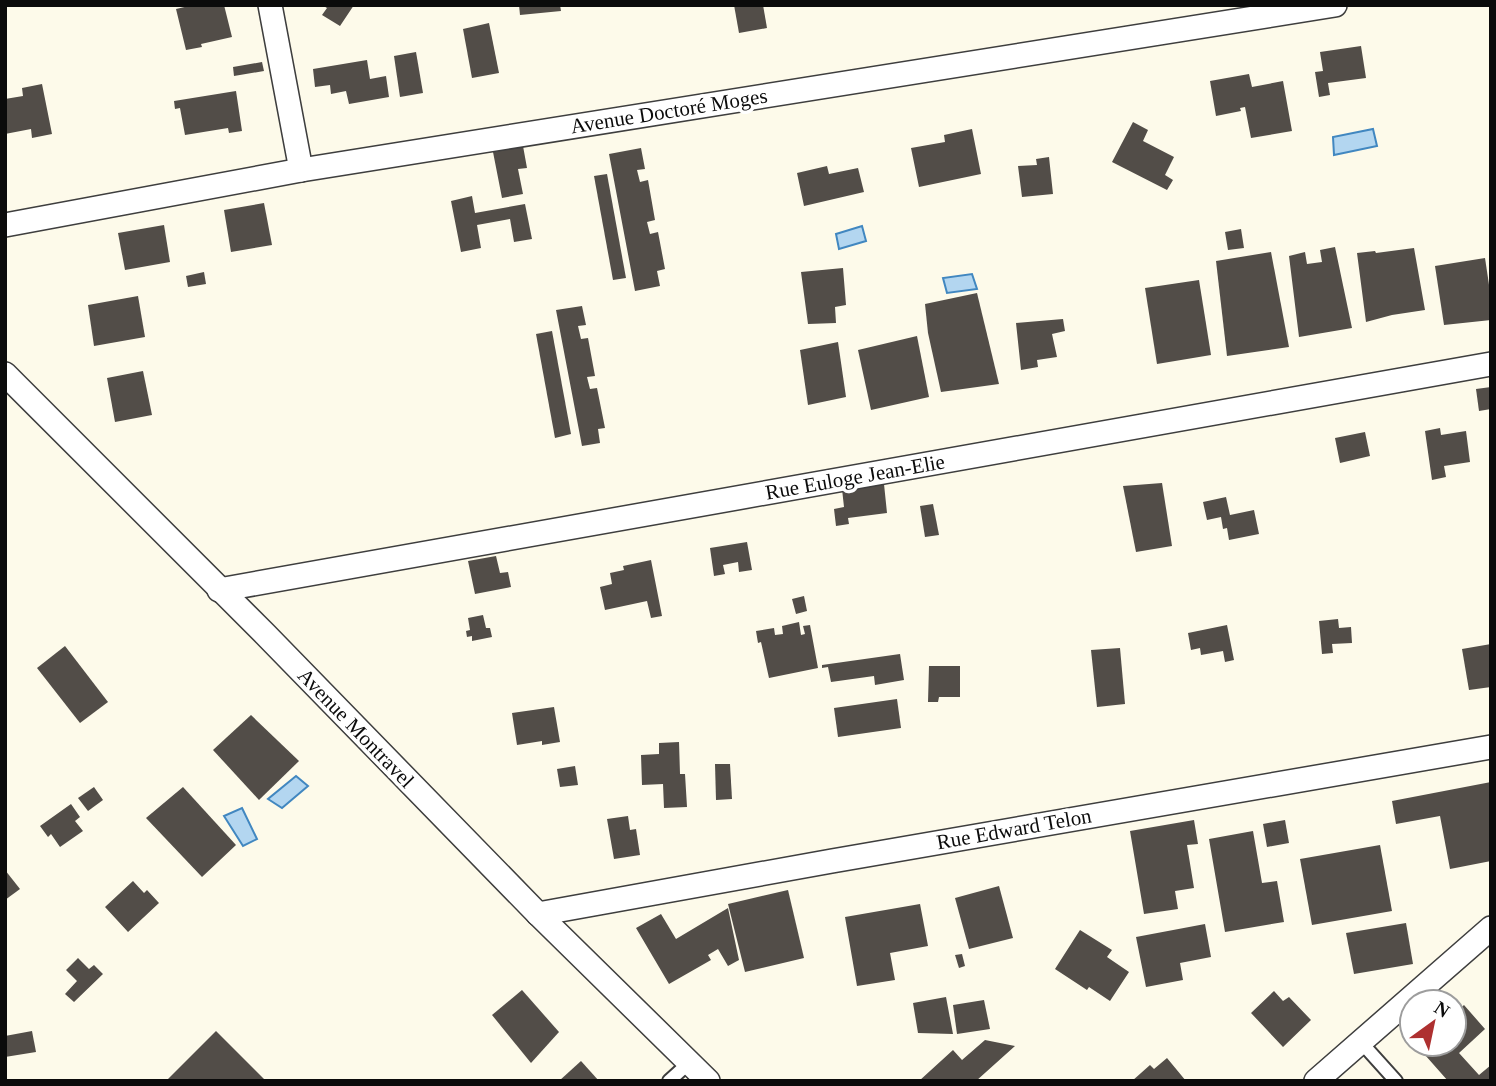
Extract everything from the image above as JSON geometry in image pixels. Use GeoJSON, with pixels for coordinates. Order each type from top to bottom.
{"type":"FeatureCollection","features":[{"type":"Feature","properties":{"kind":"street"},"geometry":{"type":"LineString","coordinates":[[270,5],[301,170]]}},
{"type":"Feature","properties":{"kind":"street","name":"Avenue Doctoré Moges"},"geometry":{"type":"LineString","coordinates":[[5,225],[301,170],[1335,5]]}},
{"type":"Feature","properties":{"kind":"street","name":"Rue Euloge Jean-Elie"},"geometry":{"type":"LineString","coordinates":[[219,590],[1491,364]]}},
{"type":"Feature","properties":{"kind":"street","name":"Avenue Montravel"},"geometry":{"type":"LineString","coordinates":[[5,374],[265,634],[537,914],[708,1081]]}},
{"type":"Feature","properties":{"kind":"street","name":"Rue Edward Telon"},"geometry":{"type":"LineString","coordinates":[[537,914],[1491,747]]}},
{"type":"Feature","properties":{"kind":"street"},"geometry":{"type":"LineString","coordinates":[[1315,1081],[1491,928]]}},
{"type":"Feature","properties":{"kind":"lane"},"geometry":{"type":"LineString","coordinates":[[1360,1041],[1396,1081]]}},
{"type":"Feature","properties":{"kind":"lane"},"geometry":{"type":"LineString","coordinates":[[669,1081],[690,1062]]}},
{"type":"Feature","properties":{"kind":"water"},"geometry":{"type":"Polygon","coordinates":[[[1373,129],[1377,146],[1334,155],[1333,137],[1373,129]]]}},
{"type":"Feature","properties":{"kind":"water"},"geometry":{"type":"Polygon","coordinates":[[[862,226],[866,241],[839,249],[836,234],[862,226]]]}},
{"type":"Feature","properties":{"kind":"water"},"geometry":{"type":"Polygon","coordinates":[[[972,274],[977,289],[947,293],[943,278],[972,274]]]}},
{"type":"Feature","properties":{"kind":"water"},"geometry":{"type":"Polygon","coordinates":[[[296,776],[308,786],[282,808],[268,799],[296,776]]]}},
{"type":"Feature","properties":{"kind":"water"},"geometry":{"type":"Polygon","coordinates":[[[242,808],[257,839],[243,846],[224,816],[242,808]]]}},
{"type":"Feature","properties":{"kind":"building"},"geometry":{"type":"Polygon","coordinates":[[[193,5],[224,5],[232,37],[186,50],[176,9],[193,5]]]}},
{"type":"Feature","properties":{"kind":"building"},"geometry":{"type":"Polygon","coordinates":[[[322,5],[354,5],[340,26],[322,15],[327,8],[322,5]]]}},
{"type":"Feature","properties":{"kind":"building"},"geometry":{"type":"Polygon","coordinates":[[[519,5],[560,5],[561,11],[520,15],[519,5]]]}},
{"type":"Feature","properties":{"kind":"building"},"geometry":{"type":"Polygon","coordinates":[[[734,5],[763,5],[767,28],[739,33],[734,5]]]}},
{"type":"Feature","properties":{"kind":"building"},"geometry":{"type":"Polygon","coordinates":[[[489,23],[499,73],[472,78],[463,29],[489,23]]]}},
{"type":"Feature","properties":{"kind":"building"},"geometry":{"type":"Polygon","coordinates":[[[1361,46],[1366,78],[1328,83],[1330,95],[1319,97],[1315,72],[1323,71],[1320,52],[1361,46]]]}},
{"type":"Feature","properties":{"kind":"building"},"geometry":{"type":"Polygon","coordinates":[[[416,52],[423,93],[400,97],[394,56],[416,52]]]}},
{"type":"Feature","properties":{"kind":"building"},"geometry":{"type":"Polygon","coordinates":[[[367,60],[370,79],[386,76],[389,97],[349,104],[346,91],[331,94],[330,85],[315,87],[313,69],[367,60]]]}},
{"type":"Feature","properties":{"kind":"building"},"geometry":{"type":"Polygon","coordinates":[[[262,62],[264,71],[234,76],[233,67],[262,62]]]}},
{"type":"Feature","properties":{"kind":"building"},"geometry":{"type":"Polygon","coordinates":[[[1249,74],[1252,87],[1283,81],[1292,131],[1251,138],[1245,107],[1240,108],[1241,111],[1216,116],[1210,81],[1249,74]]]}},
{"type":"Feature","properties":{"kind":"building"},"geometry":{"type":"Polygon","coordinates":[[[42,84],[52,134],[32,138],[31,129],[5,134],[5,99],[23,96],[22,88],[42,84]]]}},
{"type":"Feature","properties":{"kind":"building"},"geometry":{"type":"Polygon","coordinates":[[[236,91],[242,131],[229,133],[228,128],[185,135],[180,108],[175,109],[174,101],[236,91]]]}},
{"type":"Feature","properties":{"kind":"building"},"geometry":{"type":"Polygon","coordinates":[[[1133,122],[1148,130],[1143,141],[1174,157],[1165,175],[1173,180],[1167,190],[1112,162],[1133,122]]]}},
{"type":"Feature","properties":{"kind":"building"},"geometry":{"type":"Polygon","coordinates":[[[972,129],[981,174],[919,187],[911,148],[945,142],[944,135],[972,129]]]}},
{"type":"Feature","properties":{"kind":"building"},"geometry":{"type":"Polygon","coordinates":[[[523,146],[527,168],[518,169],[523,194],[502,198],[493,152],[523,146]]]}},
{"type":"Feature","properties":{"kind":"building"},"geometry":{"type":"Polygon","coordinates":[[[641,148],[645,169],[637,170],[640,182],[648,180],[655,220],[647,222],[650,234],[658,232],[665,269],[657,271],[660,286],[635,291],[609,154],[641,148]]]}},
{"type":"Feature","properties":{"kind":"building"},"geometry":{"type":"Polygon","coordinates":[[[1049,157],[1053,194],[1022,197],[1018,166],[1037,165],[1036,159],[1049,157]]]}},
{"type":"Feature","properties":{"kind":"building"},"geometry":{"type":"Polygon","coordinates":[[[827,166],[829,174],[858,168],[864,192],[804,206],[797,173],[827,166]]]}},
{"type":"Feature","properties":{"kind":"building"},"geometry":{"type":"Polygon","coordinates":[[[607,174],[626,278],[613,280],[594,176],[607,174]]]}},
{"type":"Feature","properties":{"kind":"building"},"geometry":{"type":"Polygon","coordinates":[[[472,196],[475,213],[525,204],[532,239],[514,242],[510,219],[477,225],[481,248],[461,252],[451,201],[472,196]]]}},
{"type":"Feature","properties":{"kind":"building"},"geometry":{"type":"Polygon","coordinates":[[[264,203],[272,245],[231,252],[224,210],[264,203]]]}},
{"type":"Feature","properties":{"kind":"building"},"geometry":{"type":"Polygon","coordinates":[[[164,225],[170,262],[125,270],[118,233],[164,225]]]}},
{"type":"Feature","properties":{"kind":"building"},"geometry":{"type":"Polygon","coordinates":[[[1241,229],[1244,248],[1228,250],[1225,232],[1241,229]]]}},
{"type":"Feature","properties":{"kind":"building"},"geometry":{"type":"Polygon","coordinates":[[[1335,247],[1352,328],[1299,337],[1289,256],[1305,252],[1307,264],[1322,262],[1320,250],[1335,247]]]}},
{"type":"Feature","properties":{"kind":"building"},"geometry":{"type":"Polygon","coordinates":[[[1414,248],[1425,310],[1366,322],[1357,253],[1414,248]]]}},
{"type":"Feature","properties":{"kind":"building"},"geometry":{"type":"Polygon","coordinates":[[[1271,252],[1289,347],[1227,356],[1216,261],[1271,252]]]}},
{"type":"Feature","properties":{"kind":"building"},"geometry":{"type":"Polygon","coordinates":[[[1485,258],[1491,298],[1491,320],[1444,325],[1435,266],[1485,258]]]}},
{"type":"Feature","properties":{"kind":"building"},"geometry":{"type":"Polygon","coordinates":[[[843,268],[846,305],[835,307],[836,323],[808,324],[801,272],[843,268]]]}},
{"type":"Feature","properties":{"kind":"building"},"geometry":{"type":"Polygon","coordinates":[[[204,272],[206,284],[188,287],[186,276],[204,272]]]}},
{"type":"Feature","properties":{"kind":"building"},"geometry":{"type":"Polygon","coordinates":[[[1199,280],[1211,355],[1157,364],[1145,288],[1199,280]]]}},
{"type":"Feature","properties":{"kind":"building"},"geometry":{"type":"Polygon","coordinates":[[[977,293],[999,384],[941,392],[928,333],[925,304],[977,293]]]}},
{"type":"Feature","properties":{"kind":"building"},"geometry":{"type":"Polygon","coordinates":[[[138,296],[145,337],[94,346],[88,305],[138,296]]]}},
{"type":"Feature","properties":{"kind":"building"},"geometry":{"type":"Polygon","coordinates":[[[582,306],[586,325],[578,326],[581,339],[588,338],[595,376],[587,377],[590,389],[597,388],[605,428],[598,429],[600,443],[582,446],[556,310],[582,306]]]}},
{"type":"Feature","properties":{"kind":"building"},"geometry":{"type":"Polygon","coordinates":[[[1063,319],[1065,331],[1052,334],[1057,357],[1037,360],[1038,367],[1021,370],[1016,323],[1063,319]]]}},
{"type":"Feature","properties":{"kind":"building"},"geometry":{"type":"Polygon","coordinates":[[[552,331],[571,434],[555,438],[536,334],[552,331]]]}},
{"type":"Feature","properties":{"kind":"building"},"geometry":{"type":"Polygon","coordinates":[[[917,336],[929,397],[871,410],[858,350],[917,336]]]}},
{"type":"Feature","properties":{"kind":"building"},"geometry":{"type":"Polygon","coordinates":[[[838,342],[846,397],[808,405],[800,350],[838,342]]]}},
{"type":"Feature","properties":{"kind":"building"},"geometry":{"type":"Polygon","coordinates":[[[143,371],[152,415],[115,422],[107,378],[143,371]]]}},
{"type":"Feature","properties":{"kind":"building"},"geometry":{"type":"Polygon","coordinates":[[[1491,387],[1491,409],[1479,411],[1476,389],[1491,387]]]}},
{"type":"Feature","properties":{"kind":"building"},"geometry":{"type":"Polygon","coordinates":[[[1440,428],[1441,435],[1466,431],[1470,462],[1444,466],[1446,477],[1432,480],[1425,431],[1440,428]]]}},
{"type":"Feature","properties":{"kind":"building"},"geometry":{"type":"Polygon","coordinates":[[[1365,432],[1370,456],[1340,463],[1335,438],[1365,432]]]}},
{"type":"Feature","properties":{"kind":"building"},"geometry":{"type":"Polygon","coordinates":[[[1162,483],[1172,546],[1136,552],[1123,486],[1162,483]]]}},
{"type":"Feature","properties":{"kind":"building"},"geometry":{"type":"Polygon","coordinates":[[[884,484],[887,513],[848,518],[849,524],[836,526],[834,509],[844,507],[842,489],[884,484]]]}},
{"type":"Feature","properties":{"kind":"building"},"geometry":{"type":"Polygon","coordinates":[[[1226,497],[1230,515],[1254,510],[1259,534],[1229,540],[1221,517],[1207,520],[1203,502],[1226,497]]]}},
{"type":"Feature","properties":{"kind":"building"},"geometry":{"type":"Polygon","coordinates":[[[933,504],[939,535],[925,537],[920,506],[933,504]]]}},
{"type":"Feature","properties":{"kind":"building"},"geometry":{"type":"Polygon","coordinates":[[[747,542],[752,570],[739,572],[738,562],[723,565],[725,574],[714,576],[710,548],[747,542]]]}},
{"type":"Feature","properties":{"kind":"building"},"geometry":{"type":"Polygon","coordinates":[[[496,556],[500,573],[508,572],[511,587],[475,594],[468,561],[496,556]]]}},
{"type":"Feature","properties":{"kind":"building"},"geometry":{"type":"Polygon","coordinates":[[[651,560],[662,616],[651,618],[647,601],[605,610],[600,587],[612,584],[610,573],[624,570],[623,566],[651,560]]]}},
{"type":"Feature","properties":{"kind":"building"},"geometry":{"type":"Polygon","coordinates":[[[804,596],[807,611],[796,614],[792,599],[804,596]]]}},
{"type":"Feature","properties":{"kind":"building"},"geometry":{"type":"Polygon","coordinates":[[[483,615],[486,628],[490,628],[492,637],[472,641],[472,636],[467,637],[466,631],[470,630],[468,618],[483,615]]]}},
{"type":"Feature","properties":{"kind":"building"},"geometry":{"type":"Polygon","coordinates":[[[1338,619],[1339,628],[1351,627],[1352,643],[1332,644],[1333,653],[1322,654],[1319,621],[1338,619]]]}},
{"type":"Feature","properties":{"kind":"building"},"geometry":{"type":"Polygon","coordinates":[[[799,622],[801,635],[805,634],[803,626],[810,625],[818,668],[769,678],[756,631],[774,628],[775,635],[783,634],[782,626],[799,622]]]}},
{"type":"Feature","properties":{"kind":"building"},"geometry":{"type":"Polygon","coordinates":[[[1227,625],[1234,660],[1225,662],[1223,651],[1201,655],[1200,648],[1191,650],[1188,633],[1227,625]]]}},
{"type":"Feature","properties":{"kind":"building"},"geometry":{"type":"Polygon","coordinates":[[[1491,644],[1491,687],[1469,690],[1462,649],[1491,644]]]}},
{"type":"Feature","properties":{"kind":"building"},"geometry":{"type":"Polygon","coordinates":[[[65,646],[108,702],[80,723],[37,668],[65,646]]]}},
{"type":"Feature","properties":{"kind":"building"},"geometry":{"type":"Polygon","coordinates":[[[1120,648],[1125,704],[1097,707],[1091,650],[1120,648]]]}},
{"type":"Feature","properties":{"kind":"building"},"geometry":{"type":"Polygon","coordinates":[[[900,654],[904,680],[875,685],[874,676],[831,682],[828,667],[822,668],[822,665],[900,654]]]}},
{"type":"Feature","properties":{"kind":"building"},"geometry":{"type":"Polygon","coordinates":[[[929,666],[960,666],[960,697],[939,697],[938,702],[928,702],[929,666]]]}},
{"type":"Feature","properties":{"kind":"building"},"geometry":{"type":"Polygon","coordinates":[[[897,699],[901,728],[838,737],[834,708],[897,699]]]}},
{"type":"Feature","properties":{"kind":"building"},"geometry":{"type":"Polygon","coordinates":[[[554,707],[560,742],[542,745],[542,741],[517,745],[512,713],[554,707]]]}},
{"type":"Feature","properties":{"kind":"building"},"geometry":{"type":"Polygon","coordinates":[[[251,715],[299,761],[259,800],[213,750],[251,715]]]}},
{"type":"Feature","properties":{"kind":"building"},"geometry":{"type":"Polygon","coordinates":[[[679,742],[680,774],[685,774],[687,807],[664,808],[663,784],[642,785],[641,755],[659,754],[659,743],[679,742]]]}},
{"type":"Feature","properties":{"kind":"building"},"geometry":{"type":"Polygon","coordinates":[[[715,764],[730,764],[732,799],[716,800],[715,764]]]}},
{"type":"Feature","properties":{"kind":"building"},"geometry":{"type":"Polygon","coordinates":[[[575,766],[578,785],[560,787],[557,769],[575,766]]]}},
{"type":"Feature","properties":{"kind":"building"},"geometry":{"type":"Polygon","coordinates":[[[1491,782],[1491,861],[1450,869],[1440,816],[1396,824],[1392,801],[1491,782]]]}},
{"type":"Feature","properties":{"kind":"building"},"geometry":{"type":"Polygon","coordinates":[[[94,787],[103,800],[88,811],[78,798],[94,787]]]}},
{"type":"Feature","properties":{"kind":"building"},"geometry":{"type":"Polygon","coordinates":[[[183,787],[236,845],[202,877],[146,818],[183,787]]]}},
{"type":"Feature","properties":{"kind":"building"},"geometry":{"type":"Polygon","coordinates":[[[71,804],[80,817],[75,821],[83,831],[60,847],[51,834],[48,837],[40,826],[71,804]]]}},
{"type":"Feature","properties":{"kind":"building"},"geometry":{"type":"Polygon","coordinates":[[[628,816],[630,830],[636,829],[640,855],[614,859],[607,819],[628,816]]]}},
{"type":"Feature","properties":{"kind":"building"},"geometry":{"type":"Polygon","coordinates":[[[1194,820],[1198,844],[1187,845],[1194,888],[1175,891],[1178,909],[1144,914],[1130,831],[1194,820]]]}},
{"type":"Feature","properties":{"kind":"building"},"geometry":{"type":"Polygon","coordinates":[[[1285,820],[1289,843],[1267,847],[1263,824],[1285,820]]]}},
{"type":"Feature","properties":{"kind":"building"},"geometry":{"type":"Polygon","coordinates":[[[1253,831],[1262,883],[1277,881],[1284,922],[1225,932],[1209,839],[1253,831]]]}},
{"type":"Feature","properties":{"kind":"building"},"geometry":{"type":"Polygon","coordinates":[[[1380,845],[1392,911],[1312,925],[1300,859],[1380,845]]]}},
{"type":"Feature","properties":{"kind":"building"},"geometry":{"type":"Polygon","coordinates":[[[5,870],[20,889],[5,900],[5,870]]]}},
{"type":"Feature","properties":{"kind":"building"},"geometry":{"type":"Polygon","coordinates":[[[133,881],[144,893],[147,890],[159,903],[128,932],[105,907],[133,881]]]}},
{"type":"Feature","properties":{"kind":"building"},"geometry":{"type":"Polygon","coordinates":[[[999,886],[1013,938],[969,949],[955,898],[999,886]]]}},
{"type":"Feature","properties":{"kind":"building"},"geometry":{"type":"Polygon","coordinates":[[[788,890],[804,958],[745,972],[728,904],[788,890]]]}},
{"type":"Feature","properties":{"kind":"building"},"geometry":{"type":"Polygon","coordinates":[[[920,904],[928,946],[890,953],[895,980],[857,986],[845,917],[920,904]]]}},
{"type":"Feature","properties":{"kind":"building"},"geometry":{"type":"Polygon","coordinates":[[[728,908],[739,960],[728,966],[718,949],[708,955],[711,960],[669,984],[636,928],[661,914],[676,939],[728,908]]]}},
{"type":"Feature","properties":{"kind":"building"},"geometry":{"type":"Polygon","coordinates":[[[1406,923],[1413,964],[1354,974],[1346,933],[1406,923]]]}},
{"type":"Feature","properties":{"kind":"building"},"geometry":{"type":"Polygon","coordinates":[[[1205,924],[1211,957],[1180,963],[1183,980],[1146,987],[1136,937],[1205,924]]]}},
{"type":"Feature","properties":{"kind":"building"},"geometry":{"type":"Polygon","coordinates":[[[1080,930],[1112,950],[1107,957],[1129,972],[1110,1001],[1055,969],[1080,930]]]}},
{"type":"Feature","properties":{"kind":"building"},"geometry":{"type":"Polygon","coordinates":[[[962,954],[965,966],[959,968],[955,955],[962,954]]]}},
{"type":"Feature","properties":{"kind":"building"},"geometry":{"type":"Polygon","coordinates":[[[78,958],[89,969],[94,965],[103,974],[74,1002],[65,994],[77,981],[66,970],[78,958]]]}},
{"type":"Feature","properties":{"kind":"building"},"geometry":{"type":"Polygon","coordinates":[[[522,990],[559,1032],[531,1063],[492,1015],[522,990]]]}},
{"type":"Feature","properties":{"kind":"building"},"geometry":{"type":"Polygon","coordinates":[[[1274,991],[1283,1001],[1289,997],[1311,1020],[1283,1047],[1251,1013],[1274,991]]]}},
{"type":"Feature","properties":{"kind":"building"},"geometry":{"type":"Polygon","coordinates":[[[946,997],[953,1034],[918,1033],[913,1003],[946,997]]]}},
{"type":"Feature","properties":{"kind":"building"},"geometry":{"type":"Polygon","coordinates":[[[984,1000],[990,1029],[957,1034],[953,1005],[984,1000]]]}},
{"type":"Feature","properties":{"kind":"building"},"geometry":{"type":"Polygon","coordinates":[[[1468,1010],[1485,1029],[1468,1045],[1468,1010]]]}},
{"type":"Feature","properties":{"kind":"building"},"geometry":{"type":"Polygon","coordinates":[[[32,1031],[36,1052],[5,1057],[5,1036],[32,1031]]]}},
{"type":"Feature","properties":{"kind":"building"},"geometry":{"type":"Polygon","coordinates":[[[216,1031],[266,1081],[166,1081],[216,1031]]]}},
{"type":"Feature","properties":{"kind":"building"},"geometry":{"type":"Polygon","coordinates":[[[985,1040],[1015,1046],[976,1081],[919,1081],[953,1050],[962,1060],[985,1040]]]}},
{"type":"Feature","properties":{"kind":"building"},"geometry":{"type":"Polygon","coordinates":[[[1167,1058],[1186,1081],[1132,1081],[1150,1065],[1154,1069],[1167,1058]]]}},
{"type":"Feature","properties":{"kind":"building"},"geometry":{"type":"Polygon","coordinates":[[[1428,1058],[1464,1058],[1479,1075],[1491,1065],[1491,1081],[1448,1081],[1428,1058]]]}},
{"type":"Feature","properties":{"kind":"building"},"geometry":{"type":"Polygon","coordinates":[[[581,1061],[599,1081],[559,1081],[581,1061]]]}}]}
